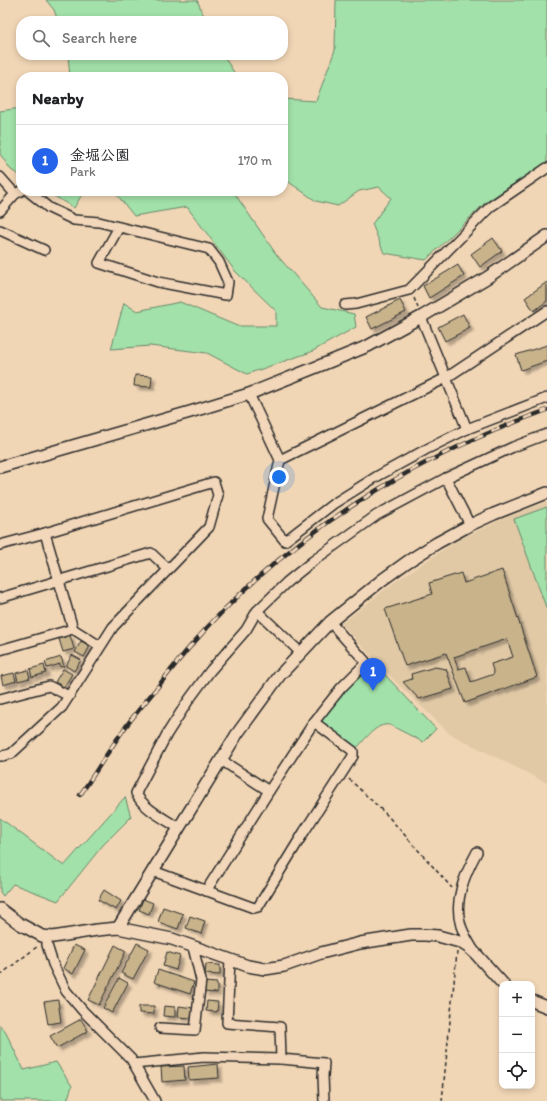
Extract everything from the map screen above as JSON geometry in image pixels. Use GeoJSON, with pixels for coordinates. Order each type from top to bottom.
{"type":"FeatureCollection","features":[{"type":"Feature","properties":{"kind":"street"},"geometry":{"type":"LineString","coordinates":[[346,305],[356,304],[409,290],[490,206],[547,168]]}},
{"type":"Feature","properties":{"kind":"street"},"geometry":{"type":"LineString","coordinates":[[0,177],[16,190]]}},
{"type":"Feature","properties":{"kind":"street"},"geometry":{"type":"LineString","coordinates":[[0,211],[16,194]]}},
{"type":"Feature","properties":{"kind":"street"},"geometry":{"type":"LineString","coordinates":[[34,196],[49,208],[74,220],[99,222],[209,249],[219,262],[228,282],[226,296],[158,282],[99,263],[119,227]]}},
{"type":"Feature","properties":{"kind":"street"},"geometry":{"type":"LineString","coordinates":[[0,230],[44,250]]}},
{"type":"Feature","properties":{"kind":"street"},"geometry":{"type":"LineString","coordinates":[[0,467],[249,394],[368,346],[421,317],[488,277],[547,236]]}},
{"type":"Feature","properties":{"kind":"street"},"geometry":{"type":"LineString","coordinates":[[280,460],[446,378],[547,311]]}},
{"type":"Feature","properties":{"kind":"street"},"geometry":{"type":"LineString","coordinates":[[421,317],[467,429]]}},
{"type":"Feature","properties":{"kind":"street"},"geometry":{"type":"LineString","coordinates":[[249,394],[280,460],[267,519],[285,541],[333,504],[376,477],[425,450],[467,429],[547,398]]}},
{"type":"Feature","properties":{"kind":"street"},"geometry":{"type":"LineString","coordinates":[[178,828],[146,807],[138,798],[136,793],[167,734],[188,701],[210,671],[246,630],[256,611],[287,582],[313,561],[377,515],[446,478],[513,447],[547,434]]}},
{"type":"Feature","properties":{"kind":"street"},"geometry":{"type":"LineString","coordinates":[[446,478],[470,525]]}},
{"type":"Feature","properties":{"kind":"street"},"geometry":{"type":"LineString","coordinates":[[0,545],[45,534],[214,482],[218,495],[209,527],[113,627],[62,707],[11,754],[0,756]]}},
{"type":"Feature","properties":{"kind":"street"},"geometry":{"type":"LineString","coordinates":[[118,928],[237,734],[280,675],[330,622],[382,580],[437,543],[494,514],[547,493]]}},
{"type":"Feature","properties":{"kind":"street"},"geometry":{"type":"LineString","coordinates":[[45,534],[73,629],[100,646]]}},
{"type":"Feature","properties":{"kind":"street"},"geometry":{"type":"LineString","coordinates":[[0,598],[151,553],[168,569]]}},
{"type":"Feature","properties":{"kind":"street"},"geometry":{"type":"LineString","coordinates":[[256,611],[300,653]]}},
{"type":"Feature","properties":{"kind":"street"},"geometry":{"type":"LineString","coordinates":[[206,891],[314,722],[340,688],[363,666],[365,660],[330,622]]}},
{"type":"Feature","properties":{"kind":"street"},"geometry":{"type":"LineString","coordinates":[[0,650],[73,629]]}},
{"type":"Feature","properties":{"kind":"street"},"geometry":{"type":"LineString","coordinates":[[0,699],[49,686],[69,696]]}},
{"type":"Feature","properties":{"kind":"street"},"geometry":{"type":"LineString","coordinates":[[153,871],[254,908],[258,907],[304,832],[354,756],[353,752],[314,722]]}},
{"type":"Feature","properties":{"kind":"street"},"geometry":{"type":"LineString","coordinates":[[220,760],[269,791]]}},
{"type":"Feature","properties":{"kind":"street"},"geometry":{"type":"LineString","coordinates":[[476,954],[460,924],[458,913],[463,884],[469,867],[477,852]]}},
{"type":"Feature","properties":{"kind":"street"},"geometry":{"type":"LineString","coordinates":[[0,909],[20,924],[47,938],[118,928],[172,939],[248,966],[265,969],[284,966],[340,947],[393,937],[425,935],[438,936],[458,941],[468,947],[499,981]]}},
{"type":"Feature","properties":{"kind":"street"},"geometry":{"type":"LineString","coordinates":[[47,938],[47,945],[53,964],[66,991],[84,1012],[131,1059],[155,1101]]}},
{"type":"Feature","properties":{"kind":"street"},"geometry":{"type":"LineString","coordinates":[[160,1028],[195,1030],[202,980],[193,947]]}},
{"type":"Feature","properties":{"kind":"street"},"geometry":{"type":"LineString","coordinates":[[230,960],[227,1023],[280,1027],[281,1059]]}},
{"type":"Feature","properties":{"kind":"street"},"geometry":{"type":"LineString","coordinates":[[535,1002],[547,1007]]}},
{"type":"Feature","properties":{"kind":"street"},"geometry":{"type":"LineString","coordinates":[[134,1064],[204,1057],[281,1059],[324,1063],[324,1101]]}},
{"type":"Feature","properties":{"kind":"path"},"geometry":{"type":"LineString","coordinates":[[354,783],[386,814],[460,896]]}},
{"type":"Feature","properties":{"kind":"path"},"geometry":{"type":"LineString","coordinates":[[0,975],[47,938]]}},
{"type":"Feature","properties":{"kind":"path"},"geometry":{"type":"LineString","coordinates":[[442,1101],[458,941]]}},
{"type":"Feature","properties":{"kind":"shaded area"},"geometry":{"type":"Polygon","coordinates":[[[547,502],[547,783],[450,734],[398,684],[341,624],[396,581],[458,540],[507,517],[547,502]]]}},
{"type":"Feature","properties":{"kind":"green space"},"geometry":{"type":"Polygon","coordinates":[[[46,0],[197,0],[204,16],[56,16],[54,10],[46,0]]]}},
{"type":"Feature","properties":{"kind":"green space"},"geometry":{"type":"Polygon","coordinates":[[[336,0],[547,0],[547,162],[485,203],[426,260],[384,253],[372,224],[391,198],[379,187],[359,191],[338,206],[316,201],[288,181],[288,99],[316,101],[335,50],[336,0]]]}},
{"type":"Feature","properties":{"kind":"green space"},"geometry":{"type":"Polygon","coordinates":[[[68,60],[226,60],[234,72],[70,72],[68,60]]]}},
{"type":"Feature","properties":{"kind":"green space"},"geometry":{"type":"Polygon","coordinates":[[[16,109],[16,173],[11,170],[0,154],[0,111],[16,109]]]}},
{"type":"Feature","properties":{"kind":"green space"},"geometry":{"type":"Polygon","coordinates":[[[54,196],[81,196],[74,208],[54,196]]]}},
{"type":"Feature","properties":{"kind":"green space"},"geometry":{"type":"Polygon","coordinates":[[[118,196],[236,196],[276,254],[322,307],[354,314],[356,327],[311,352],[247,374],[207,353],[150,346],[111,349],[124,303],[137,311],[180,302],[237,326],[276,326],[276,311],[235,271],[187,207],[134,216],[118,196]]]}},
{"type":"Feature","properties":{"kind":"green space"},"geometry":{"type":"Polygon","coordinates":[[[547,507],[547,610],[514,519],[547,507]]]}},
{"type":"Feature","properties":{"kind":"green space"},"geometry":{"type":"Polygon","coordinates":[[[373,662],[436,729],[423,742],[390,725],[385,725],[375,729],[355,750],[319,720],[373,662]]]}},
{"type":"Feature","properties":{"kind":"green space"},"geometry":{"type":"Polygon","coordinates":[[[125,797],[131,817],[103,845],[58,901],[13,884],[3,896],[0,892],[0,818],[64,866],[125,797]]]}},
{"type":"Feature","properties":{"kind":"green space"},"geometry":{"type":"Polygon","coordinates":[[[0,1025],[6,1033],[24,1070],[56,1062],[72,1086],[67,1101],[0,1101],[0,1025]]]}},
{"type":"Feature","properties":{"kind":"building"},"geometry":{"type":"Polygon","coordinates":[[[493,238],[502,251],[480,267],[471,254],[493,238]]]}},
{"type":"Feature","properties":{"kind":"building"},"geometry":{"type":"Polygon","coordinates":[[[458,265],[464,276],[429,298],[423,286],[458,265]]]}},
{"type":"Feature","properties":{"kind":"building"},"geometry":{"type":"Polygon","coordinates":[[[547,282],[547,301],[534,311],[525,298],[547,282]]]}},
{"type":"Feature","properties":{"kind":"building"},"geometry":{"type":"Polygon","coordinates":[[[400,300],[406,312],[372,329],[366,317],[400,300]]]}},
{"type":"Feature","properties":{"kind":"building"},"geometry":{"type":"Polygon","coordinates":[[[463,314],[470,328],[445,341],[438,327],[463,314]]]}},
{"type":"Feature","properties":{"kind":"building"},"geometry":{"type":"Polygon","coordinates":[[[547,345],[547,361],[521,370],[516,355],[547,345]]]}},
{"type":"Feature","properties":{"kind":"building"},"geometry":{"type":"Polygon","coordinates":[[[135,375],[152,376],[151,387],[134,386],[135,375]]]}},
{"type":"Feature","properties":{"kind":"building"},"geometry":{"type":"Polygon","coordinates":[[[502,570],[537,677],[465,703],[446,653],[405,666],[385,609],[432,594],[429,583],[461,573],[464,583],[502,570]],[[507,639],[454,657],[458,669],[466,667],[471,682],[494,674],[491,664],[513,657],[507,639]]]}},
{"type":"Feature","properties":{"kind":"building"},"geometry":{"type":"Polygon","coordinates":[[[70,635],[74,649],[63,652],[59,639],[70,635]]]}},
{"type":"Feature","properties":{"kind":"building"},"geometry":{"type":"Polygon","coordinates":[[[81,641],[90,646],[84,657],[75,652],[81,641]]]}},
{"type":"Feature","properties":{"kind":"building"},"geometry":{"type":"Polygon","coordinates":[[[72,655],[81,660],[74,671],[66,666],[72,655]]]}},
{"type":"Feature","properties":{"kind":"building"},"geometry":{"type":"Polygon","coordinates":[[[61,657],[64,666],[60,667],[60,664],[47,668],[45,662],[61,657]]]}},
{"type":"Feature","properties":{"kind":"building"},"geometry":{"type":"Polygon","coordinates":[[[44,665],[46,673],[32,677],[30,669],[44,665]]]}},
{"type":"Feature","properties":{"kind":"building"},"geometry":{"type":"Polygon","coordinates":[[[435,667],[446,669],[453,689],[419,699],[403,682],[412,679],[411,674],[435,667]]]}},
{"type":"Feature","properties":{"kind":"building"},"geometry":{"type":"Polygon","coordinates":[[[63,669],[72,674],[64,687],[55,682],[63,669]]]}},
{"type":"Feature","properties":{"kind":"building"},"geometry":{"type":"Polygon","coordinates":[[[28,670],[30,678],[18,681],[16,673],[28,670]]]}},
{"type":"Feature","properties":{"kind":"building"},"geometry":{"type":"Polygon","coordinates":[[[14,673],[16,681],[3,685],[1,676],[14,673]]]}},
{"type":"Feature","properties":{"kind":"building"},"geometry":{"type":"Polygon","coordinates":[[[104,890],[121,901],[116,910],[98,900],[104,890]]]}},
{"type":"Feature","properties":{"kind":"building"},"geometry":{"type":"Polygon","coordinates":[[[143,899],[153,903],[149,914],[139,910],[143,899]]]}},
{"type":"Feature","properties":{"kind":"building"},"geometry":{"type":"Polygon","coordinates":[[[163,907],[183,914],[178,929],[158,922],[163,907]]]}},
{"type":"Feature","properties":{"kind":"building"},"geometry":{"type":"Polygon","coordinates":[[[190,916],[205,921],[201,934],[186,928],[190,916]]]}},
{"type":"Feature","properties":{"kind":"building"},"geometry":{"type":"Polygon","coordinates":[[[137,943],[149,949],[133,979],[121,973],[137,943]]]}},
{"type":"Feature","properties":{"kind":"building"},"geometry":{"type":"Polygon","coordinates":[[[74,945],[85,950],[73,974],[63,968],[74,945]]]}},
{"type":"Feature","properties":{"kind":"building"},"geometry":{"type":"Polygon","coordinates":[[[115,945],[126,951],[99,1005],[88,1000],[115,945]]]}},
{"type":"Feature","properties":{"kind":"building"},"geometry":{"type":"Polygon","coordinates":[[[167,952],[180,956],[176,970],[163,966],[167,952]]]}},
{"type":"Feature","properties":{"kind":"building"},"geometry":{"type":"Polygon","coordinates":[[[206,964],[220,965],[220,975],[205,974],[206,964]]]}},
{"type":"Feature","properties":{"kind":"building"},"geometry":{"type":"Polygon","coordinates":[[[158,970],[194,982],[190,994],[154,982],[158,970]]]}},
{"type":"Feature","properties":{"kind":"building"},"geometry":{"type":"Polygon","coordinates":[[[119,978],[128,983],[112,1013],[103,1008],[119,978]]]}},
{"type":"Feature","properties":{"kind":"building"},"geometry":{"type":"Polygon","coordinates":[[[205,982],[217,983],[217,993],[204,992],[205,982]]]}},
{"type":"Feature","properties":{"kind":"building"},"geometry":{"type":"Polygon","coordinates":[[[58,1000],[61,1022],[48,1024],[44,1002],[58,1000]]]}},
{"type":"Feature","properties":{"kind":"building"},"geometry":{"type":"Polygon","coordinates":[[[207,1001],[218,1002],[217,1012],[206,1011],[207,1001]]]}},
{"type":"Feature","properties":{"kind":"building"},"geometry":{"type":"Polygon","coordinates":[[[139,1006],[154,1006],[154,1014],[139,1013],[139,1006]]]}},
{"type":"Feature","properties":{"kind":"building"},"geometry":{"type":"Polygon","coordinates":[[[164,1006],[175,1007],[175,1017],[163,1016],[164,1006]]]}},
{"type":"Feature","properties":{"kind":"building"},"geometry":{"type":"Polygon","coordinates":[[[179,1006],[193,1008],[192,1018],[178,1017],[179,1006]]]}},
{"type":"Feature","properties":{"kind":"building"},"geometry":{"type":"Polygon","coordinates":[[[81,1019],[88,1031],[57,1048],[50,1036],[81,1019]]]}},
{"type":"Feature","properties":{"kind":"building"},"geometry":{"type":"Polygon","coordinates":[[[218,1064],[219,1078],[189,1080],[188,1067],[218,1064]]]}},
{"type":"Feature","properties":{"kind":"building"},"geometry":{"type":"Polygon","coordinates":[[[184,1066],[185,1080],[162,1082],[161,1067],[184,1066]]]}},
{"type":"Feature","properties":{"kind":"railway"},"geometry":{"type":"LineString","coordinates":[[80,795],[127,725],[189,648],[231,603],[302,541],[353,505],[419,466],[461,445],[547,410]]}},
{"type":"Feature","properties":{"kind":"place","name":"金堀公園"},"geometry":{"type":"Point","coordinates":[373,691]}}]}
